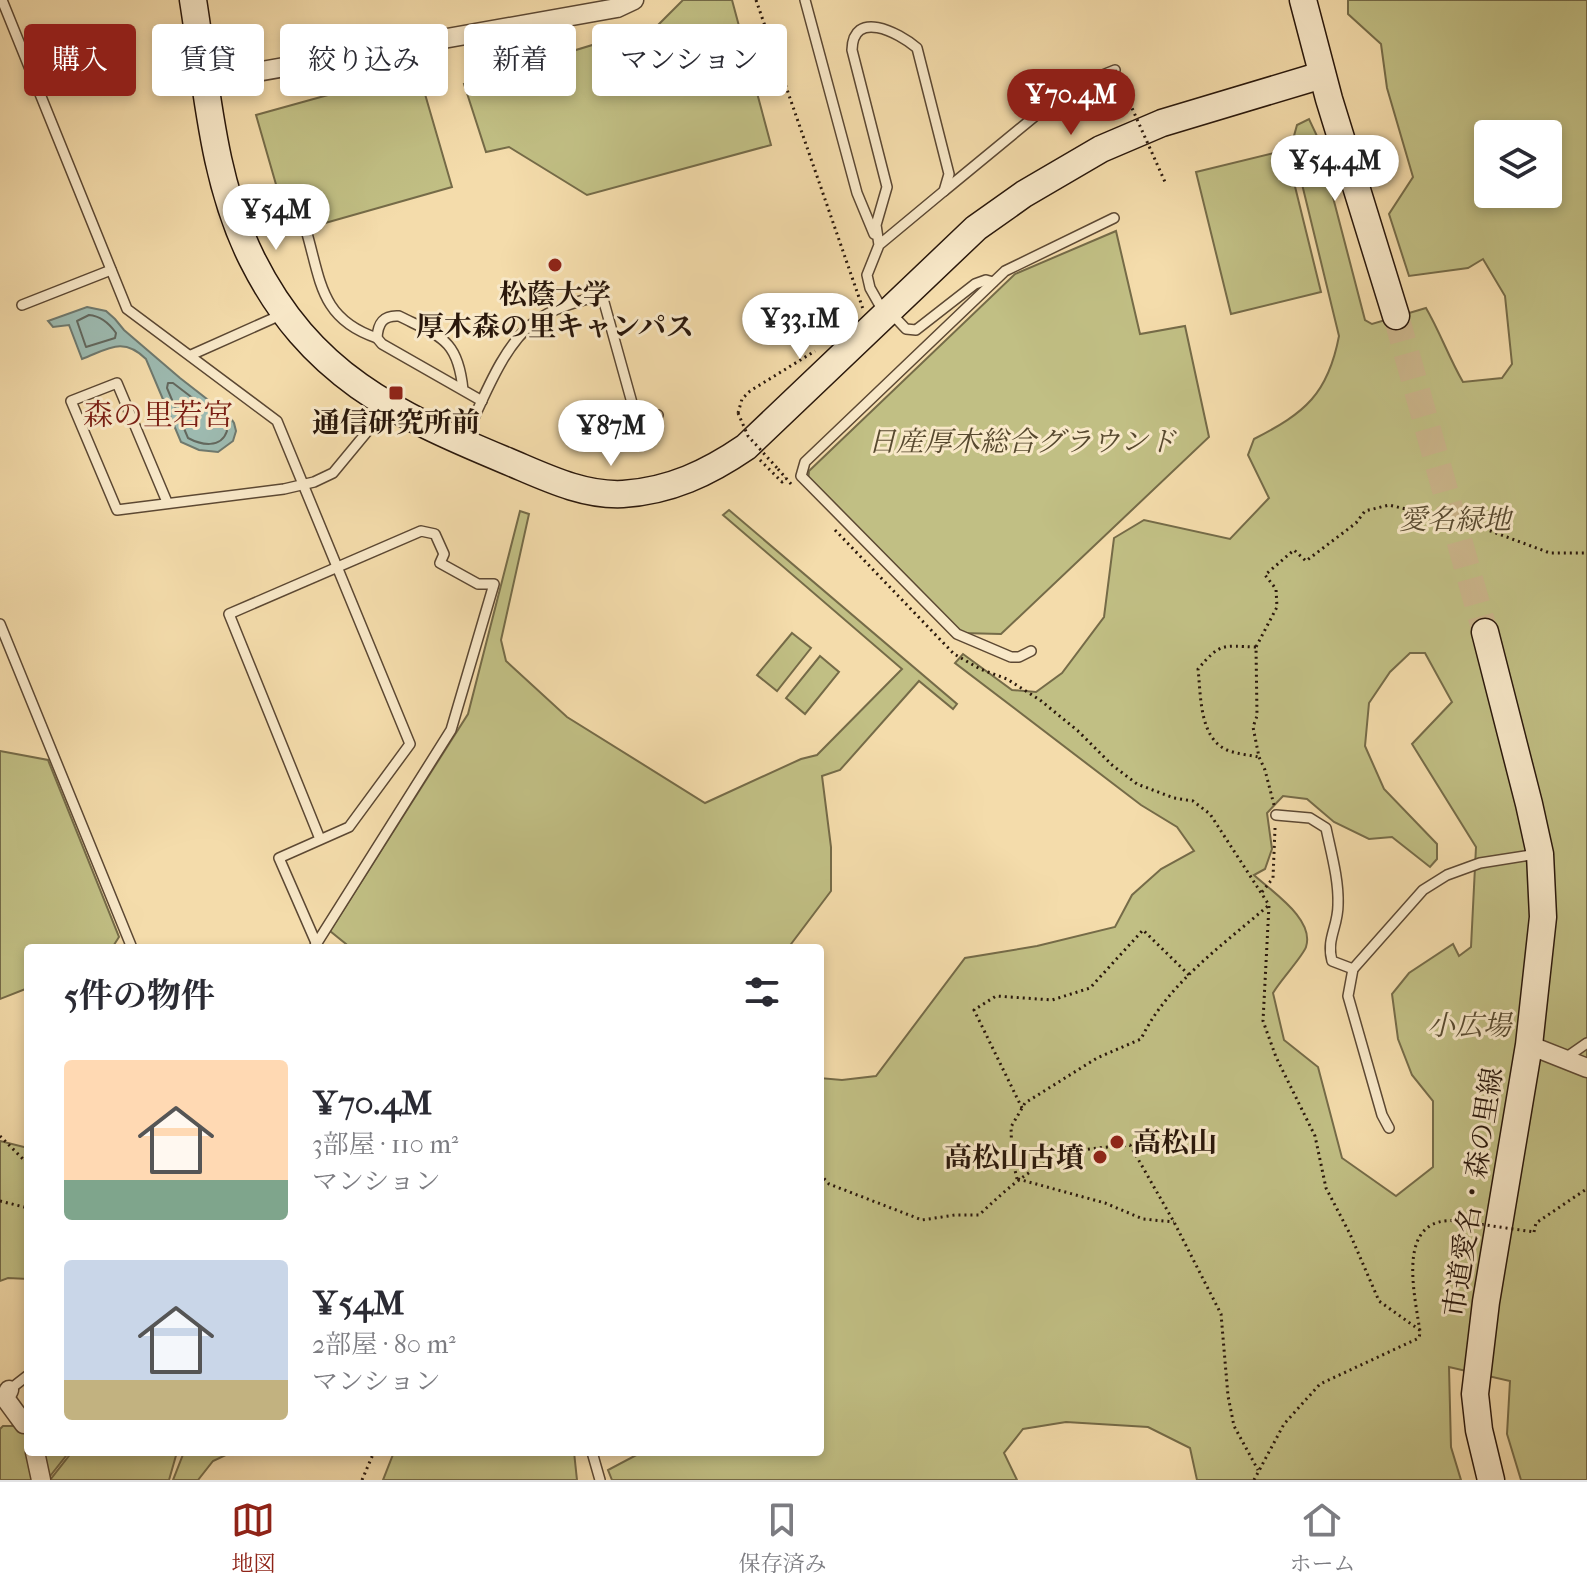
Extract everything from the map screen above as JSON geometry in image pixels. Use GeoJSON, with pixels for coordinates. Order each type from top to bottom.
{"type":"FeatureCollection","features":[{"type":"Feature","properties":{"kind":"street"},"geometry":{"type":"LineString","coordinates":[[193,0],[197,24]]}},
{"type":"Feature","properties":{"kind":"street"},"geometry":{"type":"LineString","coordinates":[[1303,0],[1322,75],[1396,316]]}},
{"type":"Feature","properties":{"kind":"street"},"geometry":{"type":"LineString","coordinates":[[264,70],[622,3]]}},
{"type":"Feature","properties":{"kind":"street"},"geometry":{"type":"LineString","coordinates":[[208,96],[221,182],[239,232],[283,310],[332,368],[385,405],[419,424],[575,488],[619,494],[657,490],[715,468],[746,447],[879,313],[976,228],[1024,194],[1101,149],[1189,114],[1322,75]]}},
{"type":"Feature","properties":{"kind":"street","name":"市道愛名・森の里線"},"geometry":{"type":"LineString","coordinates":[[1485,632],[1540,854],[1543,917],[1529,1045],[1486,1302],[1475,1394],[1479,1430],[1491,1480]]}},
{"type":"Feature","properties":{"kind":"street"},"geometry":{"type":"LineString","coordinates":[[1529,1045],[1587,1068]]}},
{"type":"Feature","properties":{"kind":"street"},"geometry":{"type":"LineString","coordinates":[[9,1390],[7,1401],[24,1424]]}},
{"type":"Feature","properties":{"kind":"street"},"geometry":{"type":"LineString","coordinates":[[36,1456],[41,1480]]}},
{"type":"Feature","properties":{"kind":"lane"},"geometry":{"type":"LineString","coordinates":[[2,0],[127,309],[277,421],[410,744],[356,821],[279,858],[314,944]]}},
{"type":"Feature","properties":{"kind":"lane"},"geometry":{"type":"LineString","coordinates":[[805,0],[857,193],[879,245]]}},
{"type":"Feature","properties":{"kind":"lane"},"geometry":{"type":"LineString","coordinates":[[879,245],[876,225],[887,187],[852,50],[852,39],[861,28],[870,25],[895,34],[917,48],[947,161],[949,174],[944,191]]}},
{"type":"Feature","properties":{"kind":"lane"},"geometry":{"type":"LineString","coordinates":[[993,282],[986,280],[975,284],[916,330],[906,329],[879,313],[867,275],[879,245],[944,191],[1068,89],[1115,70]]}},
{"type":"Feature","properties":{"kind":"lane"},"geometry":{"type":"LineString","coordinates":[[1031,651],[1011,657],[957,634],[801,476],[805,462],[993,282],[1021,263],[1114,218]]}},
{"type":"Feature","properties":{"kind":"lane"},"geometry":{"type":"LineString","coordinates":[[306,230],[329,304],[336,316],[356,331],[377,338],[382,344],[482,401]]}},
{"type":"Feature","properties":{"kind":"lane"},"geometry":{"type":"LineString","coordinates":[[22,305],[111,270]]}},
{"type":"Feature","properties":{"kind":"lane"},"geometry":{"type":"LineString","coordinates":[[462,442],[515,341],[535,322],[575,302],[602,295],[634,410],[645,417],[658,415]]}},
{"type":"Feature","properties":{"kind":"lane"},"geometry":{"type":"LineString","coordinates":[[191,355],[274,318],[283,310]]}},
{"type":"Feature","properties":{"kind":"lane"},"geometry":{"type":"LineString","coordinates":[[377,338],[378,327],[383,319],[391,315],[399,316],[442,339],[455,352],[463,390]]}},
{"type":"Feature","properties":{"kind":"lane"},"geometry":{"type":"LineString","coordinates":[[167,502],[117,383],[71,401],[117,510],[305,485],[333,473],[376,421],[385,405]]}},
{"type":"Feature","properties":{"kind":"lane"},"geometry":{"type":"LineString","coordinates":[[316,944],[451,730],[494,584],[478,584],[440,563],[444,554],[435,534],[421,531],[229,614],[320,839]]}},
{"type":"Feature","properties":{"kind":"lane"},"geometry":{"type":"LineString","coordinates":[[0,624],[130,944]]}},
{"type":"Feature","properties":{"kind":"lane"},"geometry":{"type":"LineString","coordinates":[[1276,815],[1310,818],[1326,828],[1339,900],[1338,919],[1328,946],[1332,961],[1353,969]]}},
{"type":"Feature","properties":{"kind":"lane"},"geometry":{"type":"LineString","coordinates":[[1389,1128],[1382,1115],[1348,996],[1353,969],[1423,890],[1435,882],[1480,863],[1540,854]]}},
{"type":"Feature","properties":{"kind":"lane"},"geometry":{"type":"LineString","coordinates":[[1564,1059],[1587,1043]]}},
{"type":"Feature","properties":{"kind":"lane"},"geometry":{"type":"LineString","coordinates":[[9,1390],[24,1378]]}},
{"type":"Feature","properties":{"kind":"lane"},"geometry":{"type":"LineString","coordinates":[[593,1456],[600,1480]]}},
{"type":"Feature","properties":{"kind":"path"},"geometry":{"type":"LineString","coordinates":[[756,0],[842,253],[879,313]]}},
{"type":"Feature","properties":{"kind":"path"},"geometry":{"type":"LineString","coordinates":[[1115,70],[1165,182]]}},
{"type":"Feature","properties":{"kind":"path"},"geometry":{"type":"LineString","coordinates":[[778,469],[748,436],[738,413],[742,399],[750,391],[823,349]]}},
{"type":"Feature","properties":{"kind":"path"},"geometry":{"type":"LineString","coordinates":[[755,454],[782,482],[786,478]]}},
{"type":"Feature","properties":{"kind":"path"},"geometry":{"type":"LineString","coordinates":[[1261,893],[1273,878],[1276,815],[1253,727],[1257,716],[1256,647],[1277,607],[1276,589],[1265,575],[1294,550],[1306,561],[1356,523],[1365,511],[1389,505],[1477,526],[1550,553],[1587,553]]}},
{"type":"Feature","properties":{"kind":"path"},"geometry":{"type":"LineString","coordinates":[[1256,647],[1223,646],[1213,651],[1198,669],[1207,729],[1225,750],[1259,757]]}},
{"type":"Feature","properties":{"kind":"path"},"geometry":{"type":"LineString","coordinates":[[1029,693],[1078,731],[1112,765],[1137,784],[1174,798],[1193,801],[1210,814],[1269,905],[1261,1010],[1263,1021],[1276,1057],[1315,1136],[1326,1188],[1379,1301],[1421,1331]]}},
{"type":"Feature","properties":{"kind":"path"},"geometry":{"type":"LineString","coordinates":[[1018,1179],[1012,1157],[1011,1127],[1025,1103],[1097,1058],[1141,1039],[1153,1014],[1189,975],[1269,905]]}},
{"type":"Feature","properties":{"kind":"path"},"geometry":{"type":"LineString","coordinates":[[1022,1108],[974,1010],[996,996],[1052,1000],[1090,988],[1143,930],[1189,975]]}},
{"type":"Feature","properties":{"kind":"path"},"geometry":{"type":"LineString","coordinates":[[0,1136],[24,1160]]}},
{"type":"Feature","properties":{"kind":"path"},"geometry":{"type":"LineString","coordinates":[[824,1178],[829,1184],[922,1220],[979,1215],[1018,1179],[1052,1159],[1081,1150],[1130,1145],[1221,1314],[1228,1396],[1234,1426],[1258,1470]]}},
{"type":"Feature","properties":{"kind":"path"},"geometry":{"type":"LineString","coordinates":[[1018,1179],[1105,1203],[1143,1219],[1174,1222]]}},
{"type":"Feature","properties":{"kind":"path"},"geometry":{"type":"LineString","coordinates":[[1254,1480],[1284,1424],[1320,1384],[1419,1338],[1421,1331],[1413,1265],[1415,1240],[1428,1226],[1447,1220],[1534,1232],[1536,1223],[1585,1190]]}},
{"type":"Feature","properties":{"kind":"path"},"geometry":{"type":"LineString","coordinates":[[0,1201],[24,1207]]}},
{"type":"Feature","properties":{"kind":"path"},"geometry":{"type":"LineString","coordinates":[[362,1480],[372,1456]]}},
{"type":"Feature","properties":{"kind":"green space"},"geometry":{"type":"Polygon","coordinates":[[[683,0],[732,0],[738,24],[659,24],[683,0]]]}},
{"type":"Feature","properties":{"kind":"green space"},"geometry":{"type":"Polygon","coordinates":[[[1348,0],[1587,0],[1587,1480],[1521,1480],[1507,1434],[1510,1381],[1449,1367],[1451,1447],[1461,1480],[1197,1480],[1190,1448],[1148,1427],[1066,1422],[1023,1429],[1004,1453],[1017,1480],[612,1480],[608,1470],[634,1456],[824,1456],[824,1078],[842,1080],[876,1076],[965,958],[1037,946],[1115,927],[1132,895],[1161,869],[1194,851],[1177,827],[1141,805],[955,663],[963,654],[1012,690],[1036,692],[1062,673],[1104,617],[1114,538],[1144,520],[1230,539],[1269,498],[1248,455],[1254,439],[1287,420],[1312,400],[1328,373],[1339,336],[1292,143],[1297,125],[1309,119],[1317,136],[1365,320],[1372,324],[1426,308],[1463,382],[1502,378],[1512,364],[1505,296],[1483,259],[1468,268],[1409,276],[1389,214],[1413,177],[1387,88],[1381,44],[1348,14],[1348,0]],[[1410,653],[1390,672],[1369,703],[1365,746],[1384,789],[1437,844],[1437,859],[1430,867],[1392,837],[1369,839],[1334,822],[1307,799],[1283,796],[1267,813],[1272,849],[1265,869],[1254,875],[1298,916],[1307,937],[1304,951],[1273,993],[1284,1040],[1318,1067],[1342,1158],[1396,1196],[1433,1167],[1433,1101],[1412,1075],[1398,1039],[1392,994],[1409,973],[1453,944],[1459,956],[1471,947],[1476,847],[1412,744],[1452,702],[1425,653],[1410,653]]]}},
{"type":"Feature","properties":{"kind":"green space"},"geometry":{"type":"Polygon","coordinates":[[[592,45],[592,96],[758,96],[771,145],[587,195],[509,147],[486,152],[468,96],[576,96],[576,50],[592,45]]]}},
{"type":"Feature","properties":{"kind":"green space"},"geometry":{"type":"Polygon","coordinates":[[[324,96],[426,96],[452,187],[290,233],[256,115],[324,96]]]}},
{"type":"Feature","properties":{"kind":"green space"},"geometry":{"type":"Polygon","coordinates":[[[1286,150],[1321,292],[1231,314],[1196,172],[1286,150]]]}},
{"type":"Feature","properties":{"kind":"green space","name":"日産厚木総合グラウンド"},"geometry":{"type":"Polygon","coordinates":[[[1116,231],[1140,334],[1185,326],[1209,437],[1001,634],[961,633],[808,481],[809,471],[1015,274],[1116,231]]]}},
{"type":"Feature","properties":{"kind":"green space"},"geometry":{"type":"Polygon","coordinates":[[[729,510],[957,704],[953,709],[919,681],[840,770],[822,776],[831,847],[831,891],[791,944],[346,944],[330,931],[468,714],[520,511],[529,514],[501,640],[506,661],[567,717],[705,803],[801,759],[817,755],[902,669],[723,515],[729,510]]]}},
{"type":"Feature","properties":{"kind":"green space"},"geometry":{"type":"Polygon","coordinates":[[[792,633],[811,648],[777,691],[757,675],[792,633]]]}},
{"type":"Feature","properties":{"kind":"green space"},"geometry":{"type":"Polygon","coordinates":[[[820,656],[839,672],[805,714],[786,698],[820,656]]]}},
{"type":"Feature","properties":{"kind":"green space"},"geometry":{"type":"Polygon","coordinates":[[[0,751],[48,760],[119,937],[115,944],[24,944],[24,990],[0,999],[0,751]]]}},
{"type":"Feature","properties":{"kind":"green space"},"geometry":{"type":"Polygon","coordinates":[[[0,1141],[24,1147],[24,1279],[0,1281],[0,1141]]]}},
{"type":"Feature","properties":{"kind":"green space"},"geometry":{"type":"Polygon","coordinates":[[[3,1426],[24,1426],[24,1456],[66,1456],[47,1480],[0,1480],[0,1429],[3,1426]]]}},
{"type":"Feature","properties":{"kind":"green space"},"geometry":{"type":"Polygon","coordinates":[[[69,1456],[176,1456],[169,1480],[50,1480],[69,1456]]]}},
{"type":"Feature","properties":{"kind":"green space"},"geometry":{"type":"Polygon","coordinates":[[[182,1456],[224,1456],[213,1461],[198,1480],[173,1480],[182,1456]]]}},
{"type":"Feature","properties":{"kind":"green space"},"geometry":{"type":"Polygon","coordinates":[[[392,1456],[574,1456],[577,1480],[383,1480],[392,1456]]]}},
{"type":"Feature","properties":{"kind":"water"},"geometry":{"type":"Polygon","coordinates":[[[87,307],[106,311],[180,378],[230,417],[236,431],[233,441],[218,452],[199,450],[181,442],[146,359],[138,352],[122,346],[82,359],[69,325],[53,327],[48,321],[87,307]]]}},
{"type":"Feature","properties":{"kind":"tunnel"},"geometry":{"type":"LineString","coordinates":[[1396,316],[1485,632]]}},
{"type":"Feature","properties":{"kind":"place","name":"松蔭大学 厚木森の里キャンパス"},"geometry":{"type":"Point","coordinates":[555,265]}},
{"type":"Feature","properties":{"kind":"place","name":"通信研究所前"},"geometry":{"type":"Point","coordinates":[396,393]}},
{"type":"Feature","properties":{"kind":"place","name":"高松山"},"geometry":{"type":"Point","coordinates":[1117,1142]}},
{"type":"Feature","properties":{"kind":"place","name":"高松山古墳"},"geometry":{"type":"Point","coordinates":[1100,1157]}},
{"type":"Feature","properties":{"kind":"district","name":"森の里若宮"},"geometry":{"type":"Point","coordinates":[158,415]}},
{"type":"Feature","properties":{"kind":"park label","name":"愛名緑地"},"geometry":{"type":"Point","coordinates":[1455,519]}},
{"type":"Feature","properties":{"kind":"park label","name":"小広場"},"geometry":{"type":"Point","coordinates":[1469,1025]}}]}
